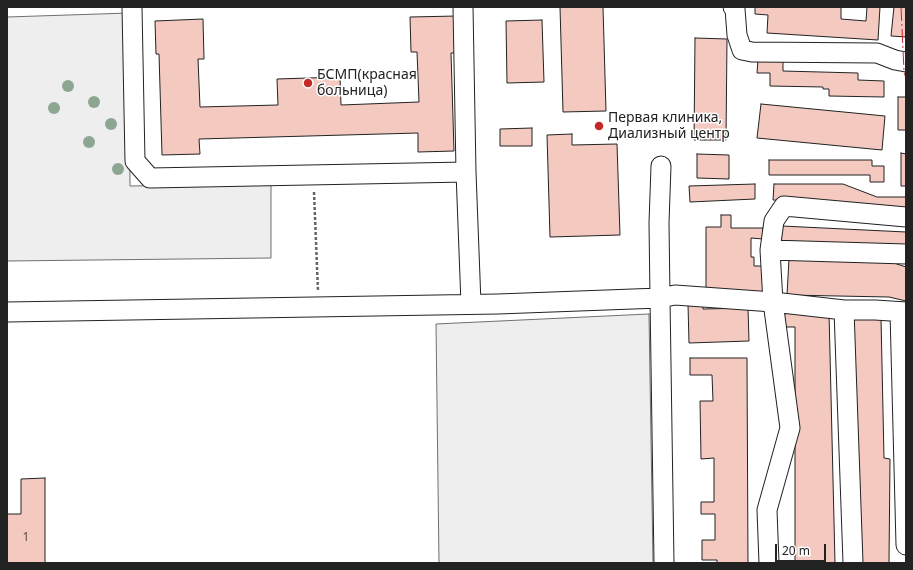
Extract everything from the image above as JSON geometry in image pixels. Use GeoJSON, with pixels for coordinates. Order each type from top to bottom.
{"type":"FeatureCollection","features":[{"type":"Feature","properties":{"kind":"street"},"geometry":{"type":"LineString","coordinates":[[132,7],[135,161],[150,178],[466,172]]}},
{"type":"Feature","properties":{"kind":"street"},"geometry":{"type":"LineString","coordinates":[[463,7],[466,172],[471,304]]}},
{"type":"Feature","properties":{"kind":"street"},"geometry":{"type":"LineString","coordinates":[[733,7],[735,9],[737,35],[742,50],[752,52],[877,53],[895,60],[906,62]]}},
{"type":"Feature","properties":{"kind":"street"},"geometry":{"type":"LineString","coordinates":[[661,166],[659,222],[664,563]]}},
{"type":"Feature","properties":{"kind":"street"},"geometry":{"type":"LineString","coordinates":[[769,563],[767,510],[790,428],[773,302],[770,250],[774,221],[784,206],[906,217]]}},
{"type":"Feature","properties":{"kind":"street"},"geometry":{"type":"LineString","coordinates":[[770,250],[906,254]]}},
{"type":"Feature","properties":{"kind":"street"},"geometry":{"type":"LineString","coordinates":[[7,312],[471,304],[660,298],[675,295],[773,302],[844,310],[903,312],[906,545]]}},
{"type":"Feature","properties":{"kind":"street"},"geometry":{"type":"LineString","coordinates":[[844,310],[853,563]]}},
{"type":"Feature","properties":{"kind":"path"},"geometry":{"type":"LineString","coordinates":[[314,176],[319,307]]}},
{"type":"Feature","properties":{"kind":"shaded area"},"geometry":{"type":"Polygon","coordinates":[[[129,13],[130,186],[271,184],[271,258],[7,261],[7,17],[129,13]]]}},
{"type":"Feature","properties":{"kind":"shaded area"},"geometry":{"type":"Polygon","coordinates":[[[649,314],[653,563],[439,563],[436,324],[649,314]]]}},
{"type":"Feature","properties":{"kind":"building"},"geometry":{"type":"Polygon","coordinates":[[[560,7],[603,7],[606,111],[563,112],[560,7]]]}},
{"type":"Feature","properties":{"kind":"building"},"geometry":{"type":"Polygon","coordinates":[[[755,7],[841,7],[841,19],[866,21],[867,7],[880,7],[878,40],[767,33],[768,15],[755,14],[755,7]]]}},
{"type":"Feature","properties":{"kind":"building"},"geometry":{"type":"Polygon","coordinates":[[[894,7],[906,7],[906,37],[891,36],[894,7]]]}},
{"type":"Feature","properties":{"kind":"building","name":"БСМП(красная больница)"},"geometry":{"type":"Polygon","coordinates":[[[457,16],[458,53],[451,53],[454,151],[418,152],[418,133],[199,139],[200,154],[162,155],[159,54],[156,54],[155,21],[203,19],[204,59],[198,59],[200,107],[278,105],[277,79],[340,77],[341,105],[419,102],[417,52],[411,52],[410,17],[457,16]]]}},
{"type":"Feature","properties":{"kind":"building"},"geometry":{"type":"Polygon","coordinates":[[[542,20],[544,82],[507,83],[506,21],[542,20]]]}},
{"type":"Feature","properties":{"kind":"building"},"geometry":{"type":"Polygon","coordinates":[[[695,38],[727,39],[726,140],[694,140],[695,38]]]}},
{"type":"Feature","properties":{"kind":"building"},"geometry":{"type":"Polygon","coordinates":[[[758,60],[783,61],[783,71],[858,73],[858,80],[884,81],[884,97],[829,96],[829,89],[823,89],[823,87],[770,86],[770,73],[757,73],[758,60]]]}},
{"type":"Feature","properties":{"kind":"building"},"geometry":{"type":"Polygon","coordinates":[[[898,97],[906,97],[906,130],[898,130],[898,97]]]}},
{"type":"Feature","properties":{"kind":"building"},"geometry":{"type":"Polygon","coordinates":[[[761,104],[885,116],[882,150],[757,138],[761,104]]]}},
{"type":"Feature","properties":{"kind":"building"},"geometry":{"type":"Polygon","coordinates":[[[532,128],[532,146],[500,146],[500,129],[532,128]]]}},
{"type":"Feature","properties":{"kind":"building"},"geometry":{"type":"Polygon","coordinates":[[[572,134],[572,145],[617,144],[620,235],[550,237],[547,135],[572,134]]]}},
{"type":"Feature","properties":{"kind":"building"},"geometry":{"type":"Polygon","coordinates":[[[901,153],[906,154],[906,186],[901,186],[901,153]]]}},
{"type":"Feature","properties":{"kind":"building"},"geometry":{"type":"Polygon","coordinates":[[[697,154],[729,155],[729,179],[697,178],[697,154]]]}},
{"type":"Feature","properties":{"kind":"building"},"geometry":{"type":"Polygon","coordinates":[[[769,160],[872,160],[872,166],[884,166],[884,182],[870,182],[870,175],[769,175],[769,160]]]}},
{"type":"Feature","properties":{"kind":"building"},"geometry":{"type":"Polygon","coordinates":[[[755,184],[755,199],[690,202],[689,186],[755,184]]]}},
{"type":"Feature","properties":{"kind":"building"},"geometry":{"type":"Polygon","coordinates":[[[774,184],[843,184],[877,197],[906,197],[906,213],[844,203],[773,200],[774,184]]]}},
{"type":"Feature","properties":{"kind":"building"},"geometry":{"type":"Polygon","coordinates":[[[721,215],[731,215],[731,228],[763,228],[763,239],[751,238],[751,257],[754,257],[754,266],[768,266],[768,293],[706,293],[706,227],[721,227],[721,215]]]}},
{"type":"Feature","properties":{"kind":"building"},"geometry":{"type":"Polygon","coordinates":[[[782,226],[906,232],[906,249],[781,243],[782,226]]]}},
{"type":"Feature","properties":{"kind":"building"},"geometry":{"type":"Polygon","coordinates":[[[789,259],[891,262],[906,267],[906,301],[889,297],[787,295],[789,259]]]}},
{"type":"Feature","properties":{"kind":"building"},"geometry":{"type":"Polygon","coordinates":[[[688,304],[703,304],[703,309],[748,308],[749,341],[689,343],[688,304]]]}},
{"type":"Feature","properties":{"kind":"building"},"geometry":{"type":"Polygon","coordinates":[[[782,312],[829,312],[835,563],[795,563],[795,327],[782,327],[782,312]]]}},
{"type":"Feature","properties":{"kind":"building"},"geometry":{"type":"Polygon","coordinates":[[[848,318],[881,318],[884,458],[890,459],[889,563],[852,563],[848,318]]]}},
{"type":"Feature","properties":{"kind":"building"},"geometry":{"type":"Polygon","coordinates":[[[690,358],[747,358],[748,563],[717,563],[717,560],[702,560],[702,540],[715,540],[715,514],[701,514],[701,502],[714,502],[714,458],[701,459],[700,401],[713,401],[712,375],[690,375],[690,358]]]}},
{"type":"Feature","properties":{"kind":"building"},"geometry":{"type":"Polygon","coordinates":[[[45,478],[45,563],[7,563],[7,514],[21,514],[21,479],[45,478]]]}},
{"type":"Feature","properties":{"kind":"power"},"geometry":{"type":"LineString","coordinates":[[901,7],[904,71],[906,79]]}},
{"type":"Feature","properties":{"kind":"place","name":"БСМП(красная больница)"},"geometry":{"type":"Point","coordinates":[308,83]}},
{"type":"Feature","properties":{"kind":"place","name":"Первая клиника, Диализный центр"},"geometry":{"type":"Point","coordinates":[599,126]}}]}
